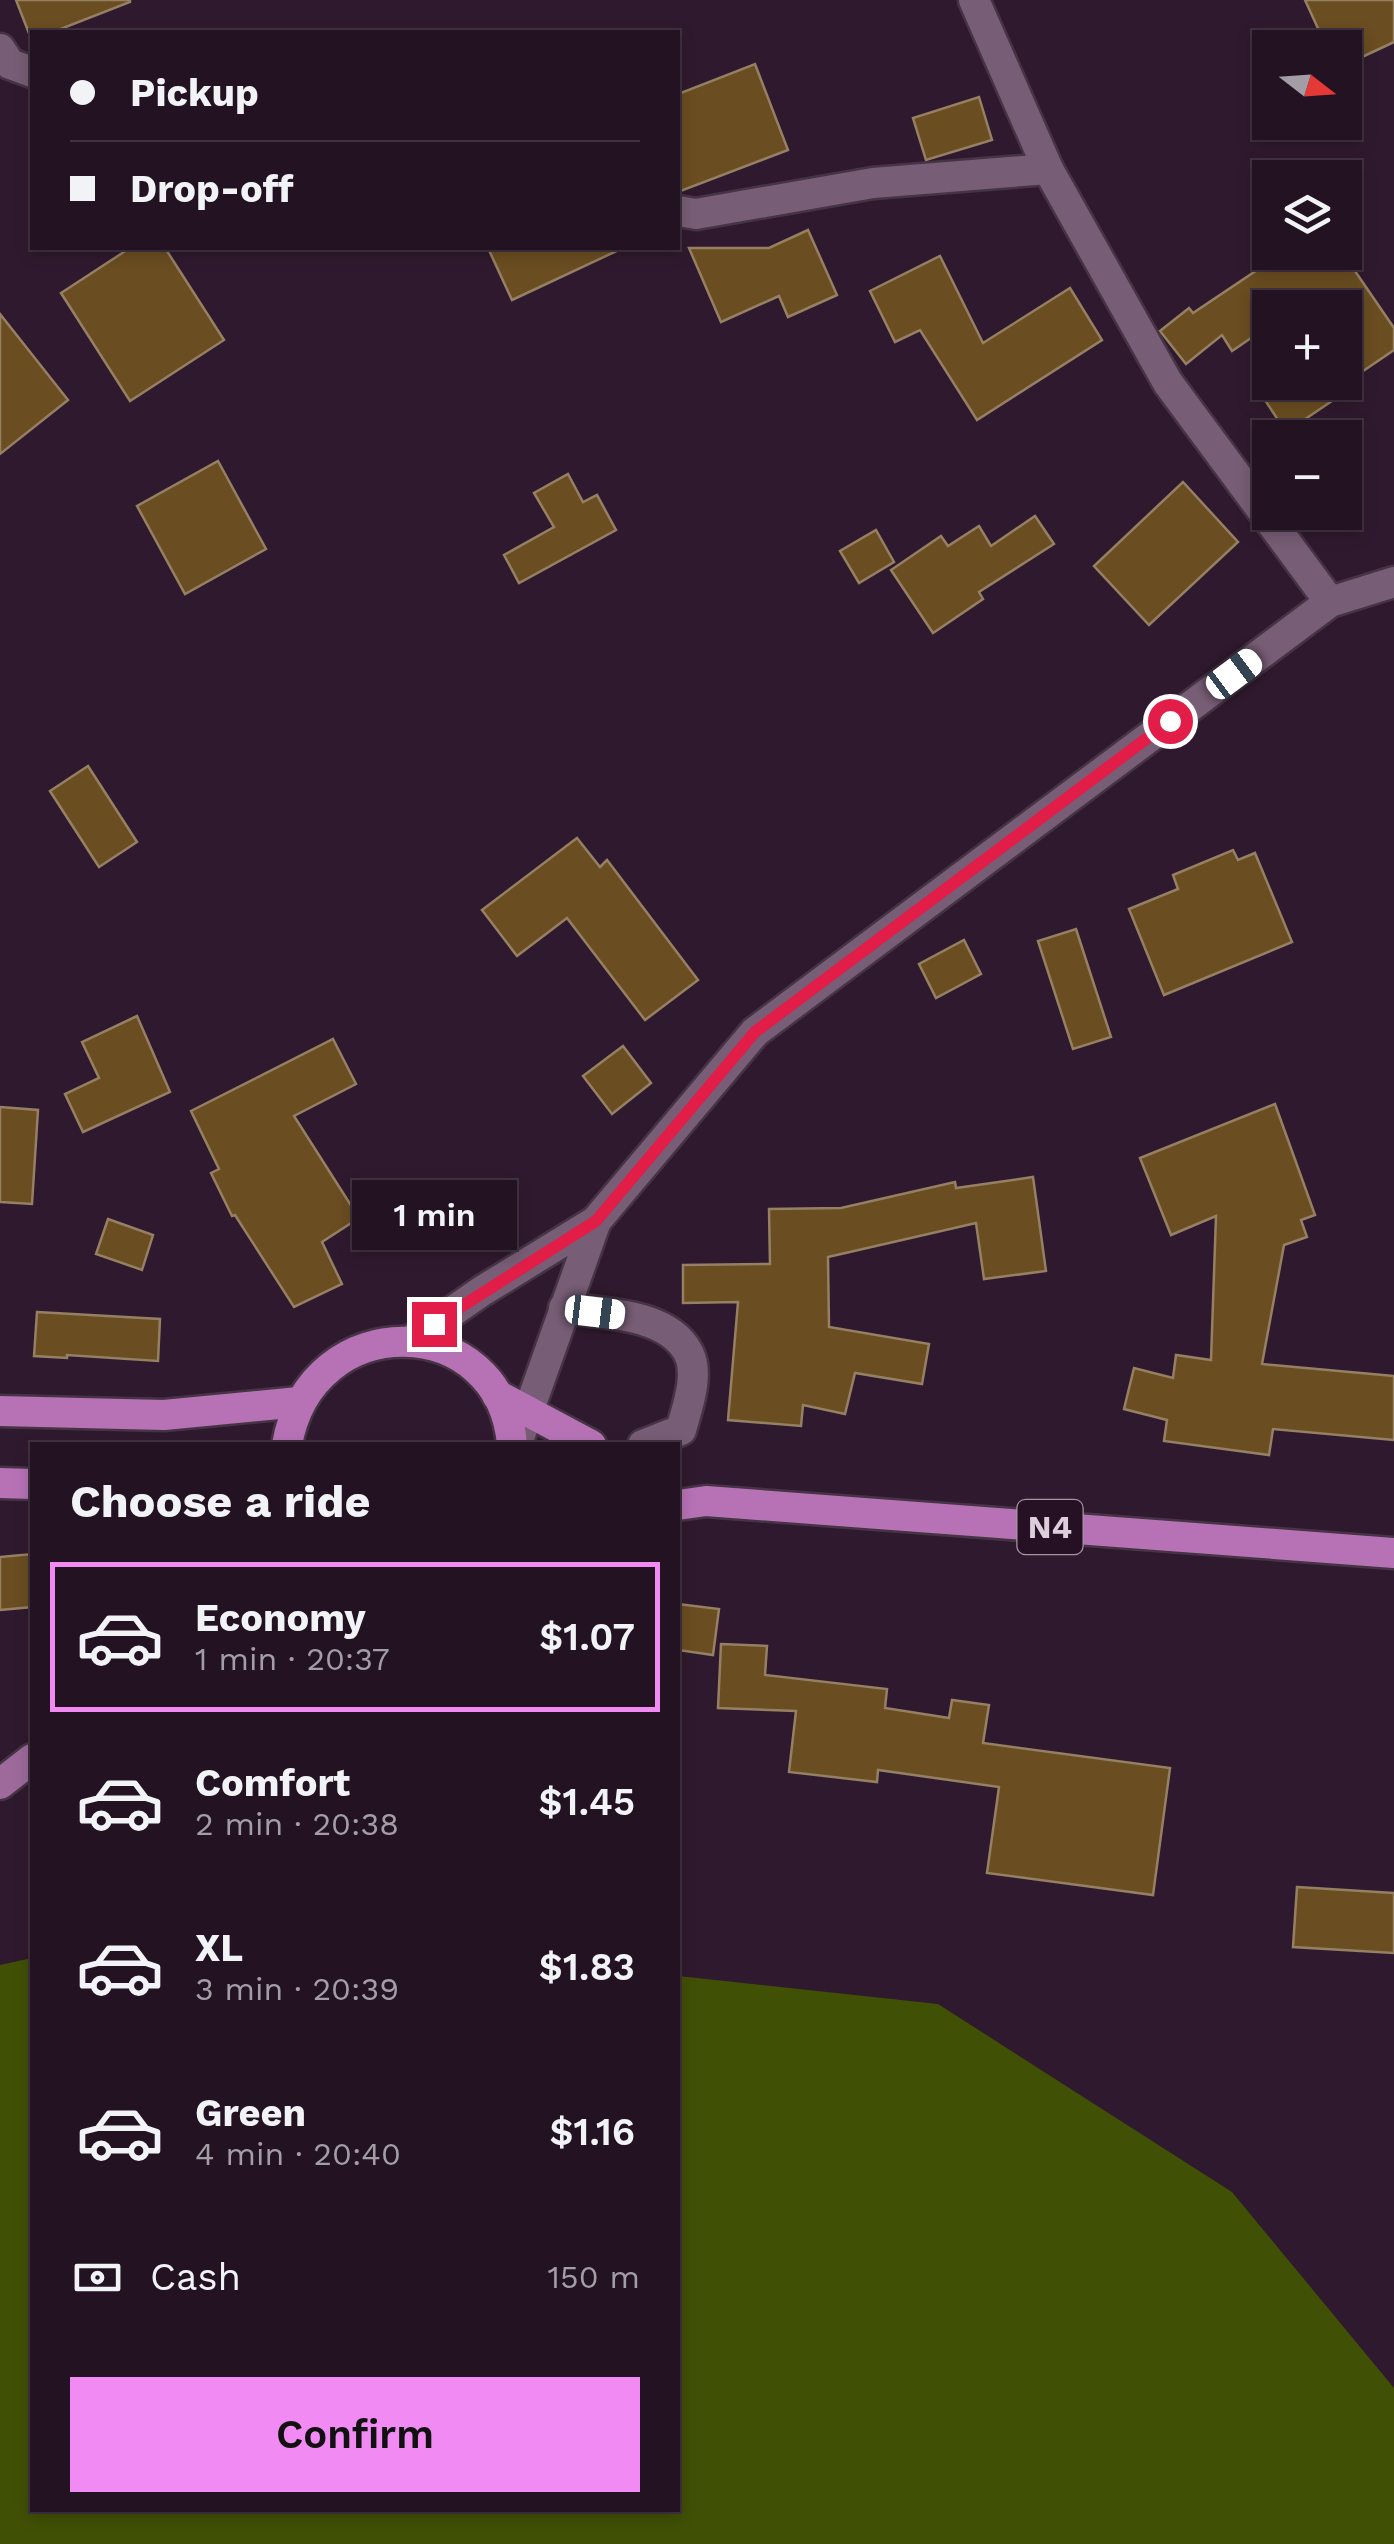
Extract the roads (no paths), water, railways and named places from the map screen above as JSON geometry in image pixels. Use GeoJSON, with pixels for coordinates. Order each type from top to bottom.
{"type":"FeatureCollection","features":[{"type":"Feature","properties":{"kind":"highway"},"geometry":{"type":"LineString","coordinates":[[288,1442],[299,1402],[314,1380],[334,1362],[357,1349],[383,1342],[410,1341],[436,1346],[480,1374],[497,1396],[513,1442]]}},
{"type":"Feature","properties":{"kind":"highway"},"geometry":{"type":"LineString","coordinates":[[497,1396],[585,1442]]}},
{"type":"Feature","properties":{"kind":"highway"},"geometry":{"type":"LineString","coordinates":[[0,1411],[164,1416],[299,1402]]}},
{"type":"Feature","properties":{"kind":"highway"},"geometry":{"type":"LineString","coordinates":[[0,1484],[30,1484]]}},
{"type":"Feature","properties":{"kind":"highway","name":"N4"},"geometry":{"type":"LineString","coordinates":[[687,1498],[1394,1553]]}},
{"type":"Feature","properties":{"kind":"main road"},"geometry":{"type":"LineString","coordinates":[[0,1784],[30,1761]]}},
{"type":"Feature","properties":{"kind":"street"},"geometry":{"type":"LineString","coordinates":[[974,0],[1048,169],[1168,384],[1330,602]]}},
{"type":"Feature","properties":{"kind":"street"},"geometry":{"type":"LineString","coordinates":[[0,48],[10,64],[30,71]]}},
{"type":"Feature","properties":{"kind":"street"},"geometry":{"type":"LineString","coordinates":[[680,211],[696,214],[873,183],[1048,169]]}},
{"type":"Feature","properties":{"kind":"street"},"geometry":{"type":"LineString","coordinates":[[410,1341],[596,1221],[755,1032],[1330,602],[1394,582]]}},
{"type":"Feature","properties":{"kind":"street"},"geometry":{"type":"LineString","coordinates":[[515,1442],[596,1221]]}},
{"type":"Feature","properties":{"kind":"street"},"geometry":{"type":"LineString","coordinates":[[564,1308],[626,1316],[670,1331],[690,1354],[692,1389],[681,1430],[651,1442]]}}]}
